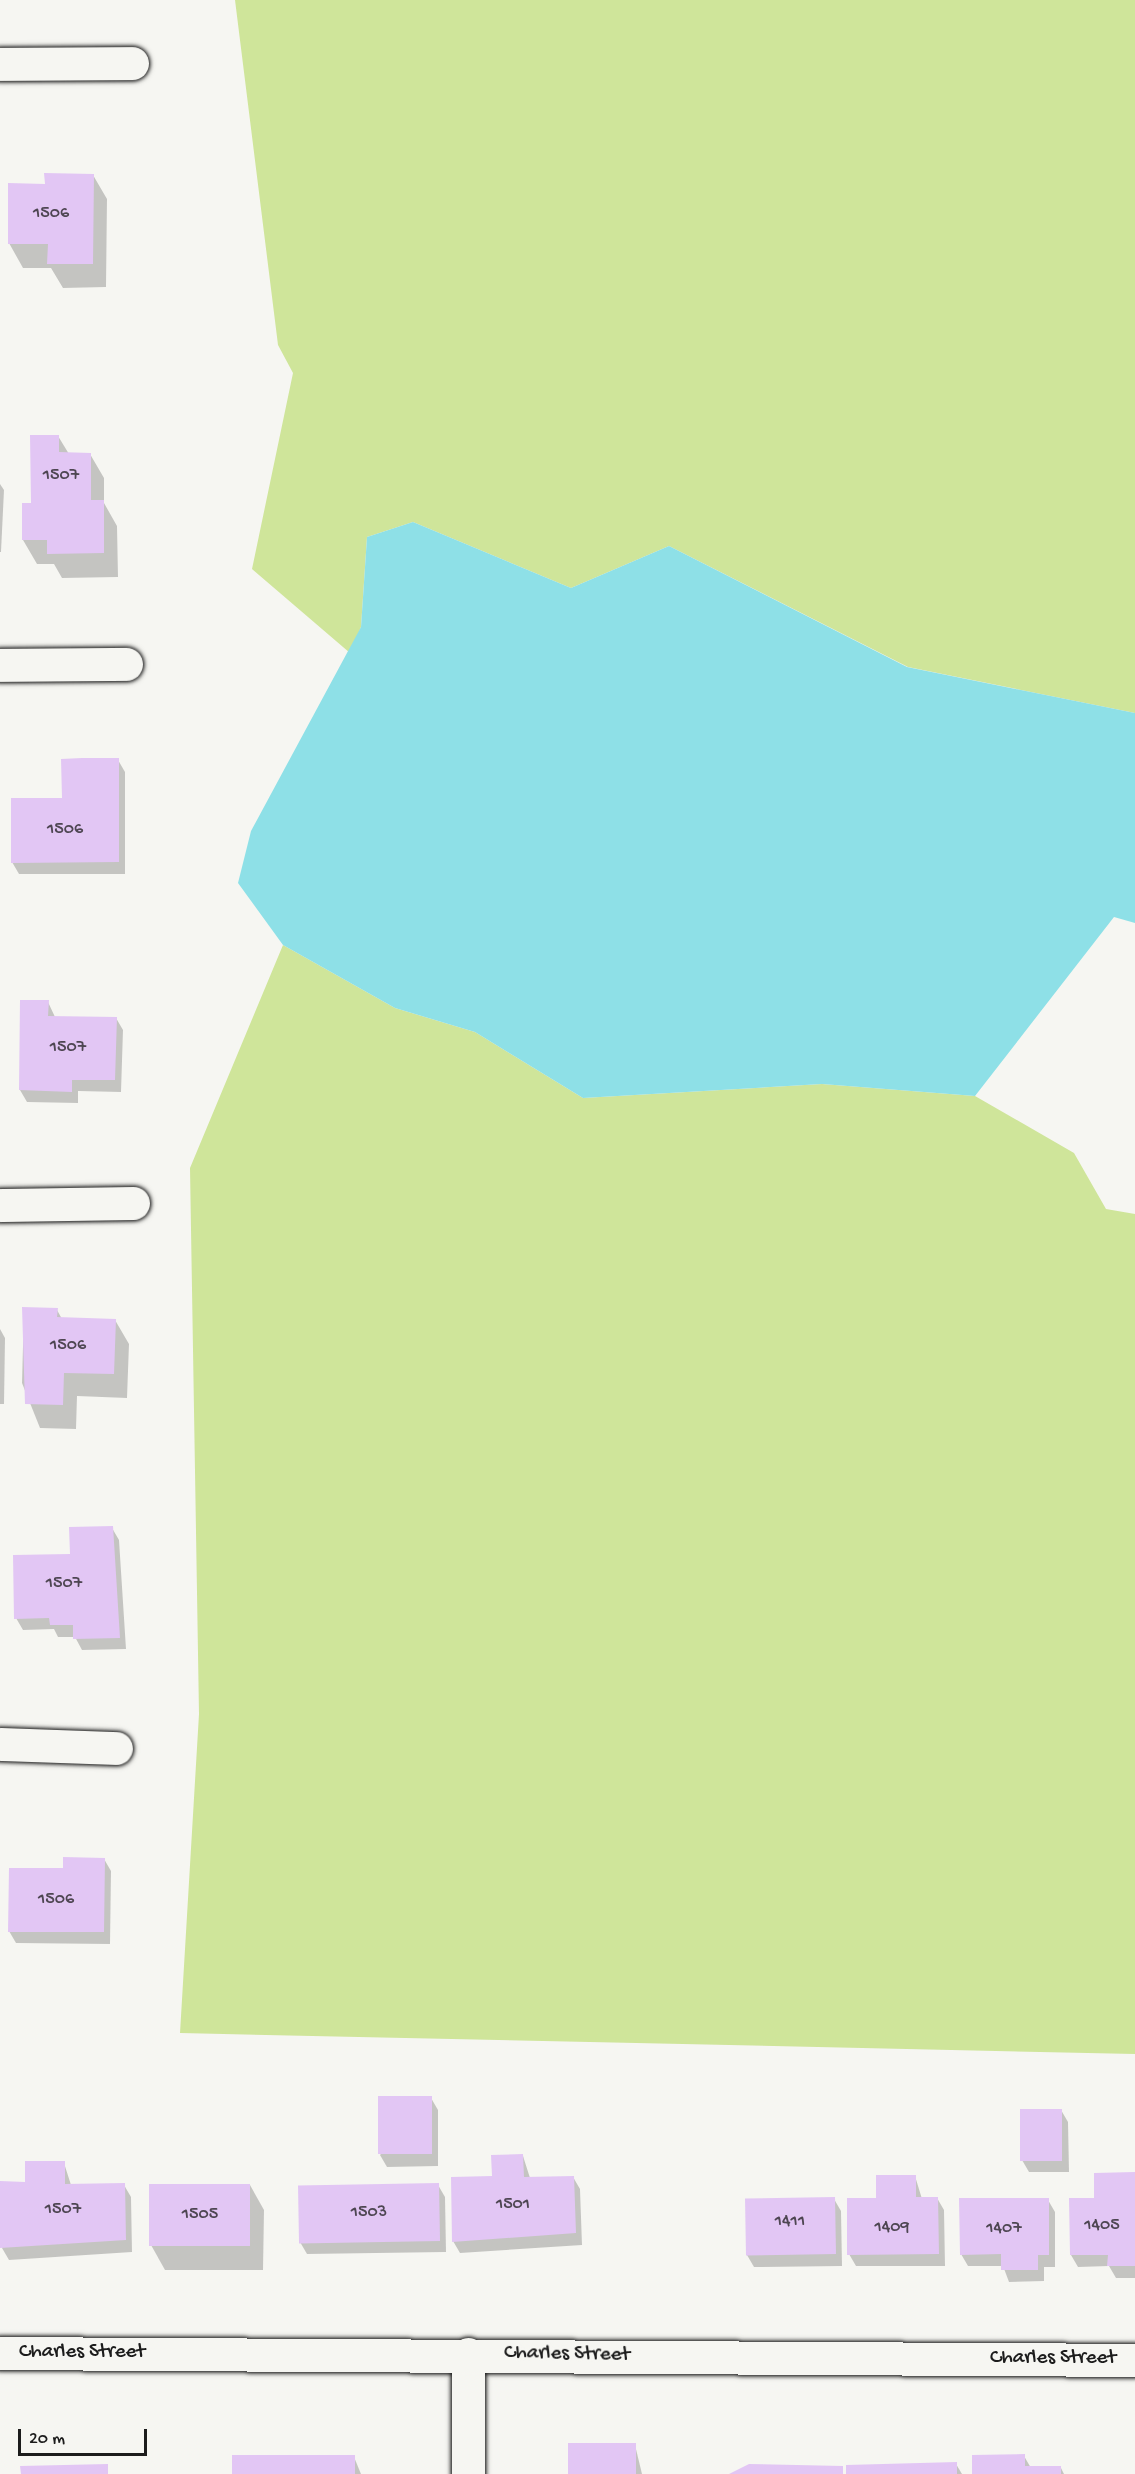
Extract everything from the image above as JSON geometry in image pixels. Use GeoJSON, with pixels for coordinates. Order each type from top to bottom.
{"type":"FeatureCollection","features":[{"type":"Feature","properties":{"kind":"street"},"geometry":{"type":"LineString","coordinates":[[0,64],[132,63]]}},
{"type":"Feature","properties":{"kind":"street"},"geometry":{"type":"LineString","coordinates":[[0,665],[126,664]]}},
{"type":"Feature","properties":{"kind":"street"},"geometry":{"type":"LineString","coordinates":[[0,1204],[133,1203]]}},
{"type":"Feature","properties":{"kind":"street"},"geometry":{"type":"LineString","coordinates":[[0,1744],[116,1748]]}},
{"type":"Feature","properties":{"kind":"street","name":"Charles Street"},"geometry":{"type":"LineString","coordinates":[[0,2353],[468,2354],[1135,2360]]}},
{"type":"Feature","properties":{"kind":"street"},"geometry":{"type":"LineString","coordinates":[[468,2354],[468,2474]]}},
{"type":"Feature","properties":{"kind":"green space"},"geometry":{"type":"Polygon","coordinates":[[[235,0],[1135,0],[1135,713],[908,667],[669,546],[571,588],[413,522],[367,537],[361,627],[350,653],[252,569],[293,373],[278,345],[235,0]]]}},
{"type":"Feature","properties":{"kind":"green space"},"geometry":{"type":"Polygon","coordinates":[[[283,945],[395,1008],[475,1032],[583,1098],[822,1084],[975,1096],[1074,1153],[1106,1209],[1135,1214],[1135,2054],[180,2033],[199,1714],[190,1168],[283,945]]]}},
{"type":"Feature","properties":{"kind":"water"},"geometry":{"type":"Polygon","coordinates":[[[413,522],[571,588],[669,546],[907,667],[1135,713],[1135,923],[1114,917],[975,1096],[822,1084],[583,1098],[475,1032],[395,1008],[283,945],[238,883],[251,831],[361,627],[367,537],[413,522]]]}},
{"type":"Feature","properties":{"kind":"building"},"geometry":{"type":"Polygon","coordinates":[[[44,173],[94,174],[93,264],[47,264],[48,244],[8,244],[8,183],[45,184],[44,173]]]}},
{"type":"Feature","properties":{"kind":"building"},"geometry":{"type":"Polygon","coordinates":[[[30,435],[59,435],[59,452],[91,453],[91,500],[104,500],[104,553],[47,554],[47,540],[22,540],[22,503],[31,503],[30,435]]]}},
{"type":"Feature","properties":{"kind":"building"},"geometry":{"type":"Polygon","coordinates":[[[119,758],[119,862],[11,863],[11,798],[62,798],[61,759],[119,758]]]}},
{"type":"Feature","properties":{"kind":"building"},"geometry":{"type":"Polygon","coordinates":[[[20,1000],[49,1000],[48,1016],[117,1017],[115,1080],[72,1080],[72,1092],[19,1090],[20,1000]]]}},
{"type":"Feature","properties":{"kind":"building"},"geometry":{"type":"Polygon","coordinates":[[[22,1307],[58,1308],[57,1317],[116,1319],[114,1374],[64,1373],[63,1405],[25,1404],[22,1307]]]}},
{"type":"Feature","properties":{"kind":"building"},"geometry":{"type":"Polygon","coordinates":[[[113,1526],[120,1638],[73,1639],[73,1625],[50,1625],[49,1618],[14,1619],[13,1555],[70,1554],[69,1527],[113,1526]]]}},
{"type":"Feature","properties":{"kind":"building"},"geometry":{"type":"Polygon","coordinates":[[[63,1857],[105,1858],[104,1932],[8,1932],[9,1868],[63,1868],[63,1857]]]}},
{"type":"Feature","properties":{"kind":"building"},"geometry":{"type":"Polygon","coordinates":[[[378,2096],[432,2096],[432,2154],[378,2154],[378,2096]]]}},
{"type":"Feature","properties":{"kind":"building"},"geometry":{"type":"Polygon","coordinates":[[[1020,2109],[1062,2109],[1062,2161],[1020,2161],[1020,2109]]]}},
{"type":"Feature","properties":{"kind":"building"},"geometry":{"type":"Polygon","coordinates":[[[523,2154],[524,2177],[574,2176],[576,2233],[452,2242],[451,2177],[492,2176],[491,2155],[523,2154]]]}},
{"type":"Feature","properties":{"kind":"building"},"geometry":{"type":"Polygon","coordinates":[[[25,2161],[65,2161],[65,2184],[125,2183],[126,2240],[0,2248],[0,2181],[25,2182],[25,2161]]]}},
{"type":"Feature","properties":{"kind":"building"},"geometry":{"type":"Polygon","coordinates":[[[1135,2172],[1135,2266],[1107,2266],[1108,2255],[1070,2255],[1069,2198],[1094,2198],[1094,2173],[1135,2172]]]}},
{"type":"Feature","properties":{"kind":"building"},"geometry":{"type":"Polygon","coordinates":[[[876,2175],[916,2175],[916,2197],[938,2197],[939,2254],[847,2255],[847,2198],[876,2198],[876,2175]]]}},
{"type":"Feature","properties":{"kind":"building"},"geometry":{"type":"Polygon","coordinates":[[[439,2183],[440,2241],[299,2243],[298,2185],[439,2183]]]}},
{"type":"Feature","properties":{"kind":"building"},"geometry":{"type":"Polygon","coordinates":[[[149,2184],[250,2184],[250,2246],[149,2246],[149,2184]]]}},
{"type":"Feature","properties":{"kind":"building"},"geometry":{"type":"Polygon","coordinates":[[[835,2197],[836,2254],[746,2256],[745,2199],[835,2197]]]}},
{"type":"Feature","properties":{"kind":"building"},"geometry":{"type":"Polygon","coordinates":[[[959,2198],[1049,2198],[1049,2255],[1038,2255],[1038,2270],[1001,2270],[1001,2254],[960,2255],[959,2198]]]}},
{"type":"Feature","properties":{"kind":"building"},"geometry":{"type":"Polygon","coordinates":[[[568,2443],[636,2443],[636,2474],[568,2474],[568,2443]]]}},
{"type":"Feature","properties":{"kind":"building"},"geometry":{"type":"Polygon","coordinates":[[[1025,2454],[1025,2466],[1061,2466],[1061,2474],[972,2474],[972,2455],[1025,2454]]]}},
{"type":"Feature","properties":{"kind":"building"},"geometry":{"type":"Polygon","coordinates":[[[232,2455],[355,2455],[355,2474],[232,2474],[232,2455]]]}},
{"type":"Feature","properties":{"kind":"building"},"geometry":{"type":"Polygon","coordinates":[[[957,2462],[957,2474],[846,2474],[846,2465],[957,2462]]]}},
{"type":"Feature","properties":{"kind":"building"},"geometry":{"type":"Polygon","coordinates":[[[108,2464],[108,2474],[21,2474],[20,2466],[108,2464]]]}},
{"type":"Feature","properties":{"kind":"building"},"geometry":{"type":"Polygon","coordinates":[[[749,2464],[843,2466],[843,2474],[729,2474],[749,2464]]]}}]}
